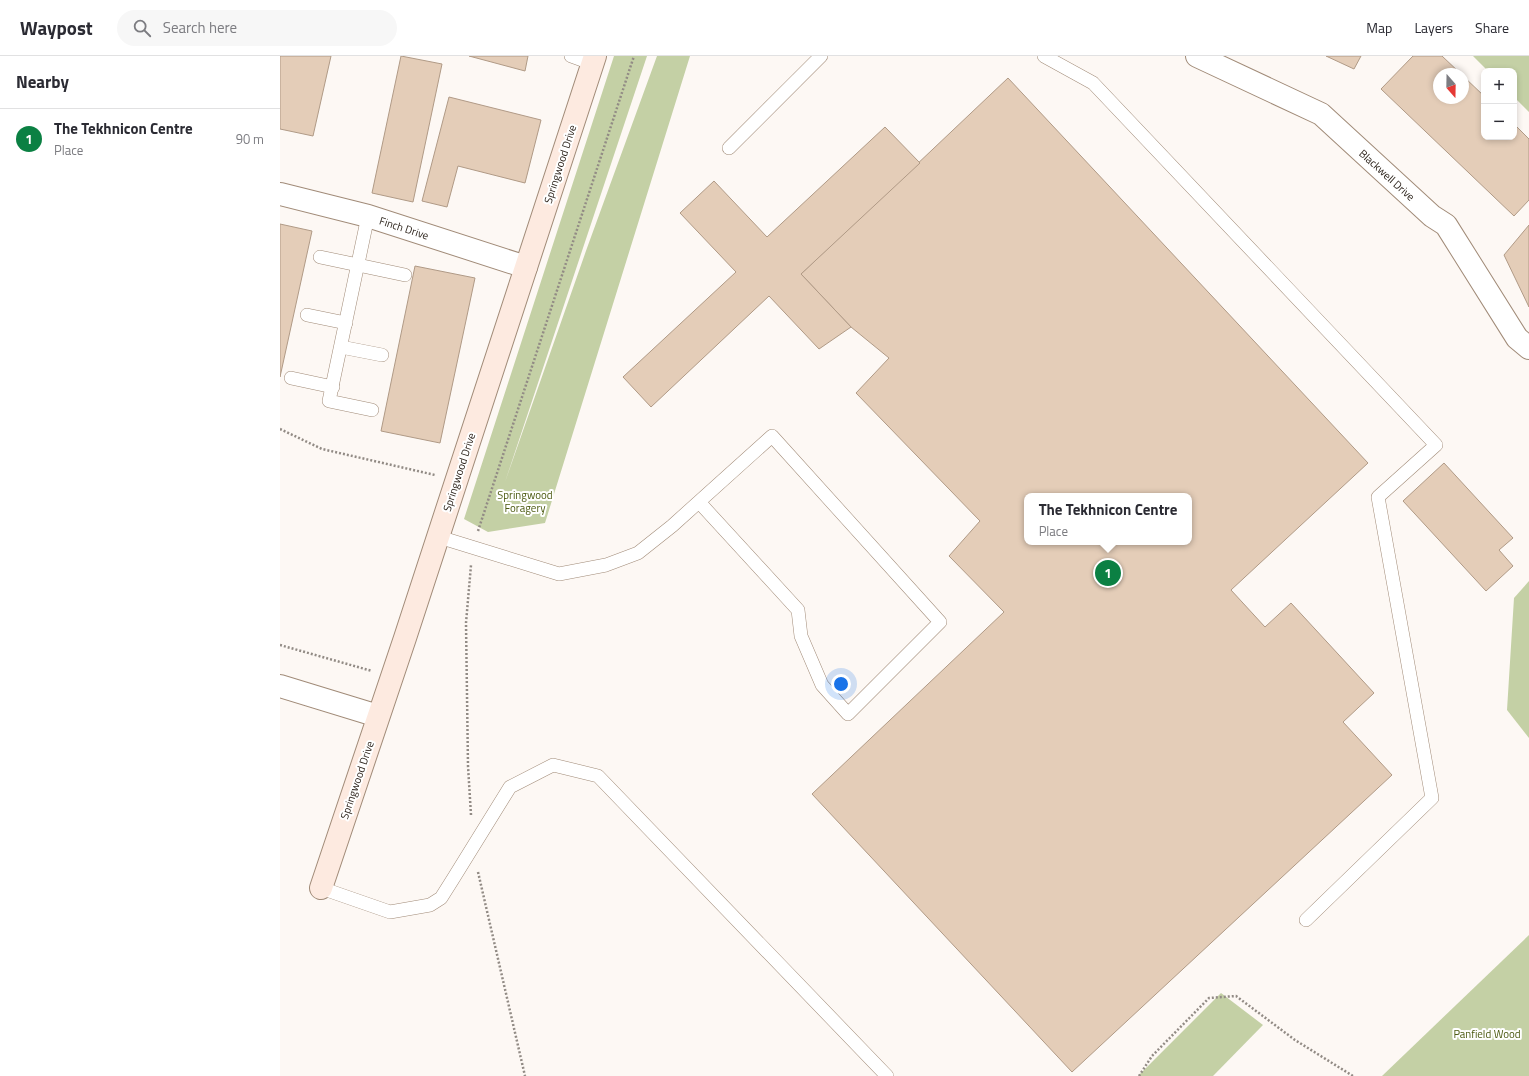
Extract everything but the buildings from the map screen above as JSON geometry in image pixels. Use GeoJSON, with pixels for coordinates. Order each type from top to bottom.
{"type":"FeatureCollection","features":[{"type":"Feature","properties":{"kind":"street","name":"Blackwell Drive"},"geometry":{"type":"LineString","coordinates":[[1197,56],[1321,114],[1432,216],[1446,225],[1517,338],[1529,348]]}},
{"type":"Feature","properties":{"kind":"street","name":"Springwood Drive"},"geometry":{"type":"LineString","coordinates":[[321,888],[439,537],[594,60]]}},
{"type":"Feature","properties":{"kind":"street","name":"Finch Drive"},"geometry":{"type":"LineString","coordinates":[[280,194],[368,216],[526,267]]}},
{"type":"Feature","properties":{"kind":"street"},"geometry":{"type":"LineString","coordinates":[[280,686],[378,716]]}},
{"type":"Feature","properties":{"kind":"lane"},"geometry":{"type":"LineString","coordinates":[[571,56],[594,60]]}},
{"type":"Feature","properties":{"kind":"lane"},"geometry":{"type":"LineString","coordinates":[[729,148],[821,56]]}},
{"type":"Feature","properties":{"kind":"lane"},"geometry":{"type":"LineString","coordinates":[[1044,56],[1093,82],[1436,445],[1378,497],[1432,798],[1306,920]]}},
{"type":"Feature","properties":{"kind":"lane"},"geometry":{"type":"LineString","coordinates":[[368,216],[329,401],[372,410]]}},
{"type":"Feature","properties":{"kind":"lane"},"geometry":{"type":"LineString","coordinates":[[320,258],[405,275]]}},
{"type":"Feature","properties":{"kind":"lane"},"geometry":{"type":"LineString","coordinates":[[307,315],[346,323]]}},
{"type":"Feature","properties":{"kind":"lane"},"geometry":{"type":"LineString","coordinates":[[341,347],[382,355]]}},
{"type":"Feature","properties":{"kind":"lane"},"geometry":{"type":"LineString","coordinates":[[291,378],[333,387]]}},
{"type":"Feature","properties":{"kind":"lane"},"geometry":{"type":"LineString","coordinates":[[439,537],[559,574],[606,565],[638,553],[699,502],[772,436],[940,622],[848,714],[822,685],[801,636],[798,610],[699,502]]}},
{"type":"Feature","properties":{"kind":"lane"},"geometry":{"type":"LineString","coordinates":[[321,888],[390,912],[430,905],[441,898],[510,787],[553,765],[598,776],[887,1076]]}},
{"type":"Feature","properties":{"kind":"path"},"geometry":{"type":"LineString","coordinates":[[472,546],[634,56]]}},
{"type":"Feature","properties":{"kind":"path"},"geometry":{"type":"LineString","coordinates":[[280,429],[322,450],[457,479]]}},
{"type":"Feature","properties":{"kind":"path"},"geometry":{"type":"LineString","coordinates":[[280,645],[377,672]]}},
{"type":"Feature","properties":{"kind":"path"},"geometry":{"type":"LineString","coordinates":[[1139,1076],[1152,1056],[1209,998],[1236,996],[1295,1040],[1353,1076]]}},
{"type":"Feature","properties":{"kind":"green space","name":"Springwood Foragery"},"geometry":{"type":"Polygon","coordinates":[[[614,56],[647,56],[505,482],[587,248],[657,56],[690,56],[545,523],[488,532],[464,519],[614,56]]]}},
{"type":"Feature","properties":{"kind":"green space"},"geometry":{"type":"Polygon","coordinates":[[[1473,56],[1529,56],[1529,112],[1517,100],[1517,68],[1485,68],[1473,56]]]}},
{"type":"Feature","properties":{"kind":"green space"},"geometry":{"type":"Polygon","coordinates":[[[1529,581],[1529,738],[1507,710],[1514,598],[1529,581]]]}},
{"type":"Feature","properties":{"kind":"green space","name":"Panfield Wood"},"geometry":{"type":"Polygon","coordinates":[[[1529,935],[1529,1076],[1382,1076],[1529,935]]]}},
{"type":"Feature","properties":{"kind":"green space"},"geometry":{"type":"Polygon","coordinates":[[[1221,993],[1263,1025],[1213,1076],[1138,1076],[1221,993]]]}},
{"type":"Feature","properties":{"kind":"place","name":"The Tekhnicon Centre"},"geometry":{"type":"Point","coordinates":[1108,573]}}]}
